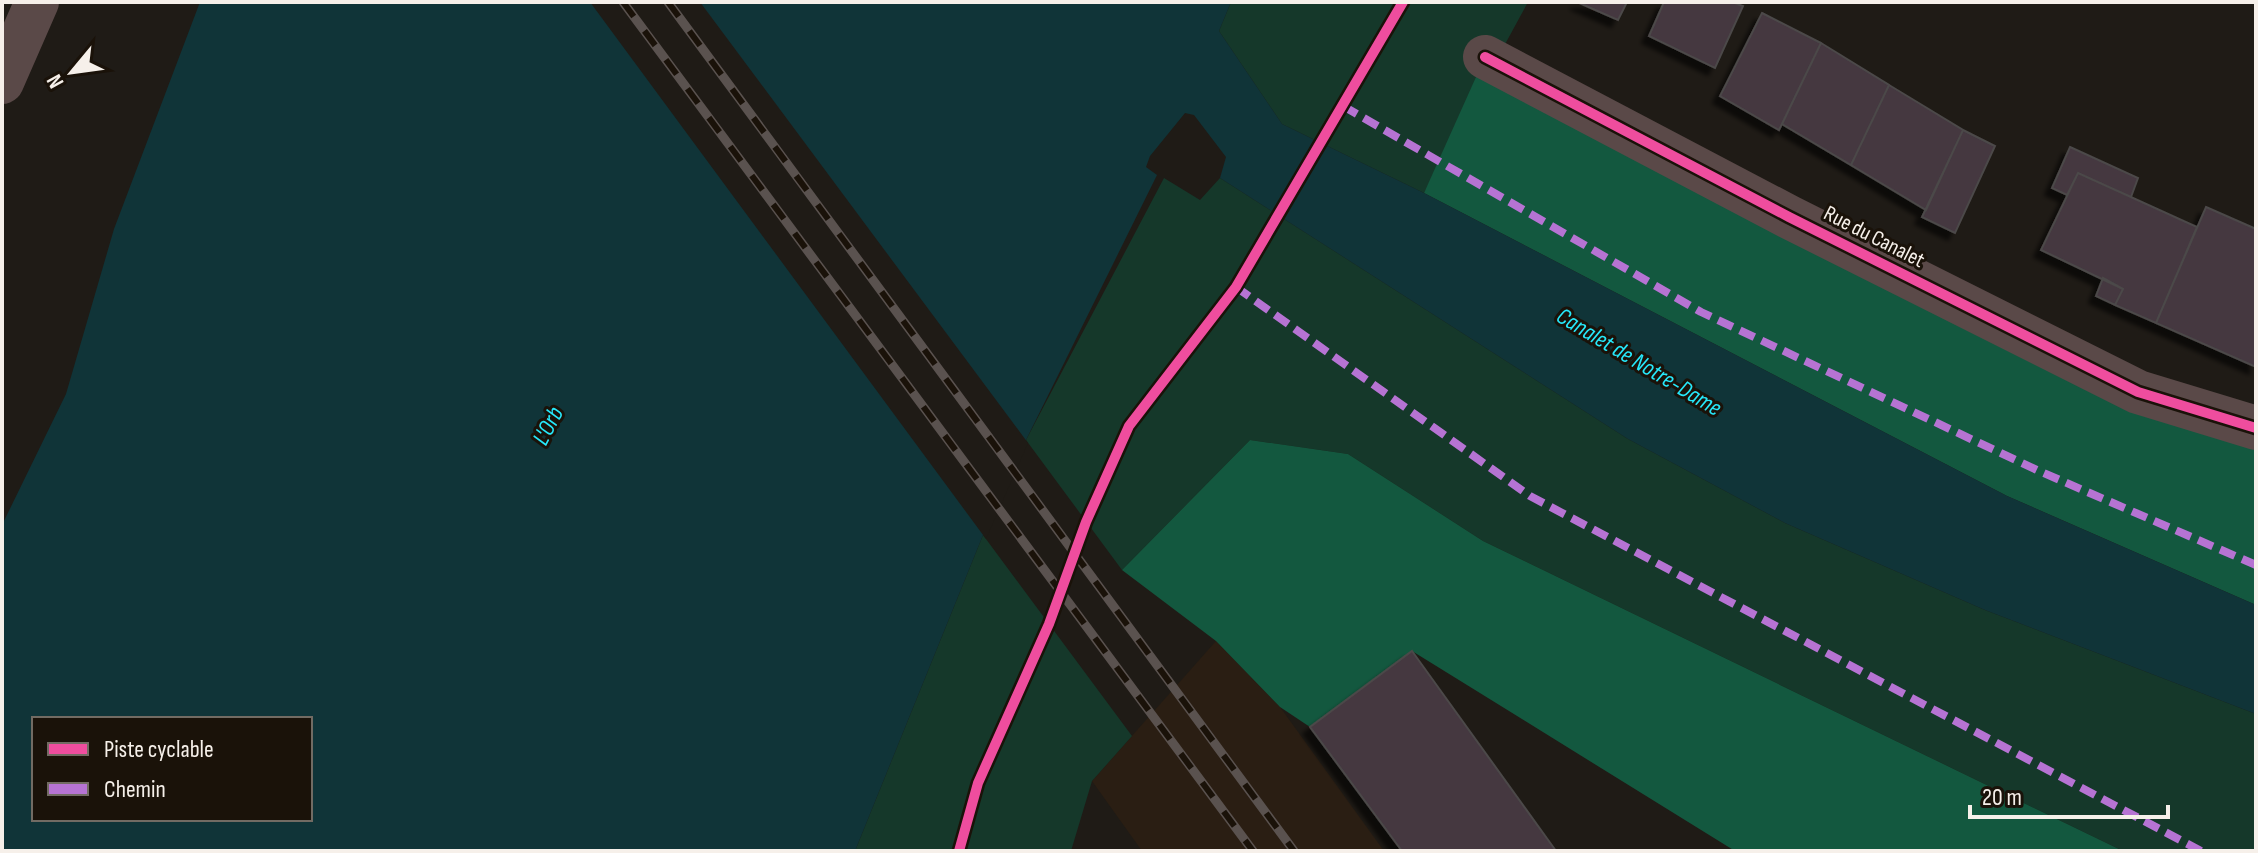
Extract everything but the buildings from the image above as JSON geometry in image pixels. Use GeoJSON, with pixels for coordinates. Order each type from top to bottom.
{"type":"FeatureCollection","features":[{"type":"Feature","properties":{"kind":"street"},"geometry":{"type":"LineString","coordinates":[[2,82],[37,2]]}},
{"type":"Feature","properties":{"kind":"street","name":"Rue du Canalet"},"geometry":{"type":"LineString","coordinates":[[1485,57],[1803,224],[2138,392],[2256,428]]}},
{"type":"Feature","properties":{"kind":"shaded area"},"geometry":{"type":"Polygon","coordinates":[[[1216,641],[1280,707],[1384,851],[1142,851],[1092,781],[1216,641]]]}},
{"type":"Feature","properties":{"kind":"green space"},"geometry":{"type":"Polygon","coordinates":[[[1231,2],[1528,2],[1424,193],[1282,124],[1219,31],[1231,2]]]}},
{"type":"Feature","properties":{"kind":"green space"},"geometry":{"type":"Polygon","coordinates":[[[1485,57],[2256,428],[2256,605],[2007,496],[1424,193],[1485,57]]]}},
{"type":"Feature","properties":{"kind":"green space"},"geometry":{"type":"Polygon","coordinates":[[[1164,178],[1200,200],[1220,178],[1628,439],[1785,523],[1985,610],[2256,714],[2256,851],[2123,851],[1483,541],[1348,454],[1250,440],[1122,570],[1026,440],[1164,178]]]}},
{"type":"Feature","properties":{"kind":"green space"},"geometry":{"type":"Polygon","coordinates":[[[1250,440],[1348,454],[1483,541],[2123,851],[1735,851],[1412,651],[1310,727],[1280,707],[1216,641],[1122,570],[1250,440]]]}},
{"type":"Feature","properties":{"kind":"green space"},"geometry":{"type":"Polygon","coordinates":[[[983,535],[1132,736],[1092,781],[1071,851],[855,851],[983,535]]]}},
{"type":"Feature","properties":{"kind":"water"},"geometry":{"type":"Polygon","coordinates":[[[200,2],[1231,2],[1219,31],[1282,124],[1424,193],[2007,496],[2256,605],[2256,714],[1985,610],[1785,523],[1628,439],[1220,178],[1226,157],[1194,115],[1185,113],[1150,156],[1146,167],[1157,175],[1026,440],[983,535],[855,851],[2,851],[2,525],[66,394],[114,229],[200,2]]]}},
{"type":"Feature","properties":{"kind":"pier"},"geometry":{"type":"Polygon","coordinates":[[[590,2],[700,2],[1028,443],[986,539],[590,2]]]}},
{"type":"Feature","properties":{"kind":"railway"},"geometry":{"type":"LineString","coordinates":[[623,2],[1253,851]]}},
{"type":"Feature","properties":{"kind":"railway"},"geometry":{"type":"LineString","coordinates":[[668,2],[1294,851]]}},
{"type":"Feature","properties":{"kind":"marked path"},"geometry":{"type":"LineString","coordinates":[[1343,106],[1701,312],[2039,471],[2256,565]]}},
{"type":"Feature","properties":{"kind":"marked path"},"geometry":{"type":"LineString","coordinates":[[1236,287],[1530,496],[2201,851]]}},
{"type":"Feature","properties":{"kind":"cycle path"},"geometry":{"type":"LineString","coordinates":[[959,851],[978,783],[1049,624],[1086,522],[1129,426],[1236,287],[1403,2]]}},
{"type":"Feature","properties":{"kind":"cycle path"},"geometry":{"type":"LineString","coordinates":[[1485,57],[1789,217],[2138,392],[2256,428]]}},
{"type":"Feature","properties":{"kind":"water label","name":"Canalet de Notre-Dame"},"geometry":{"type":"Point","coordinates":[1639,362]}},
{"type":"Feature","properties":{"kind":"water label","name":"L'Orb"},"geometry":{"type":"Point","coordinates":[548,426]}}]}
